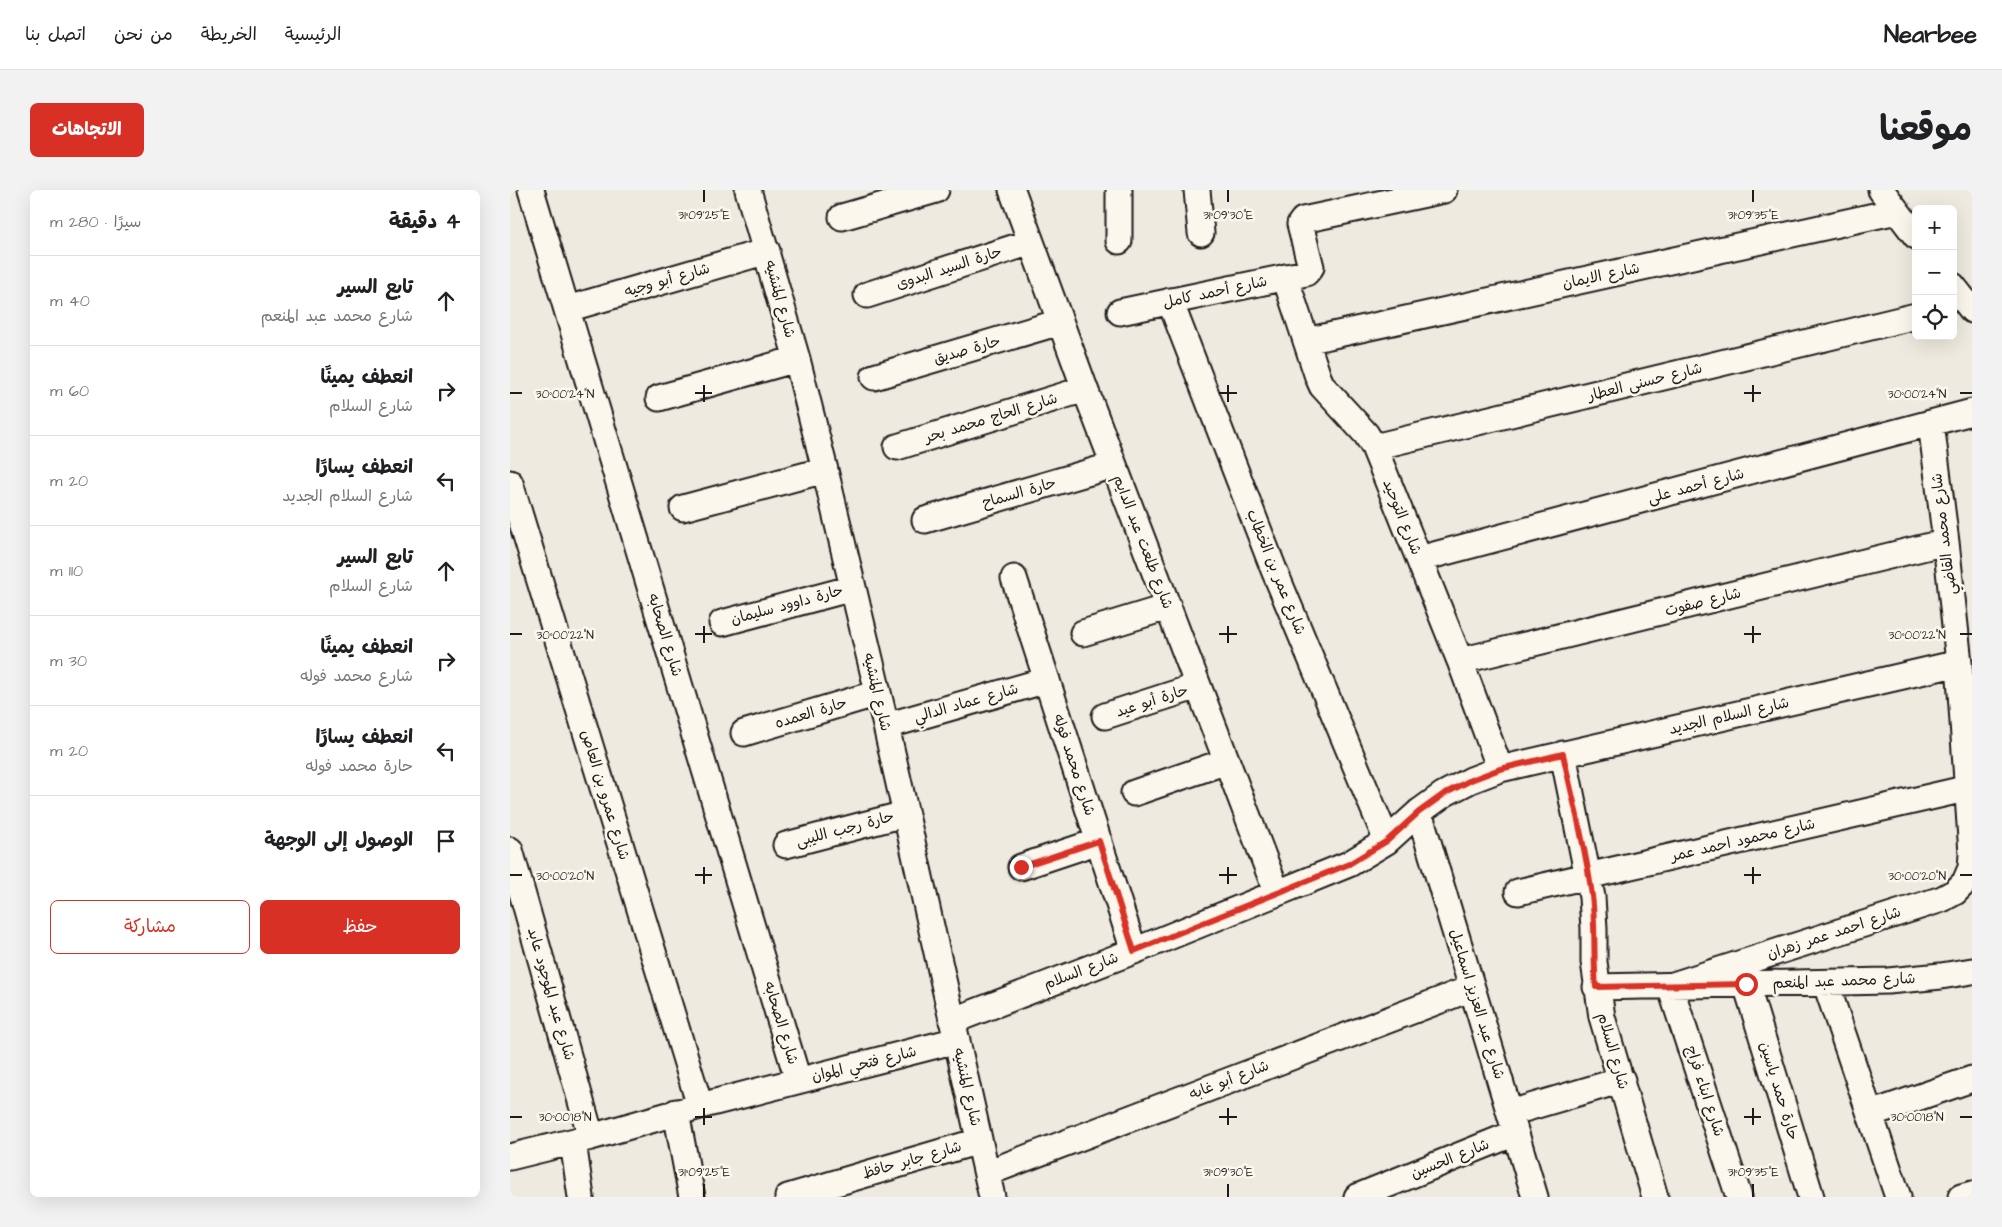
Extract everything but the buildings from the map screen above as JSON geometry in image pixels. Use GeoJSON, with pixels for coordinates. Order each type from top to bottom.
{"type":"FeatureCollection","features":[{"type":"Feature","properties":{"kind":"street","name":"شارع الصحابه"},"geometry":{"type":"LineString","coordinates":[[531,190],[798,1080]]}},
{"type":"Feature","properties":{"kind":"street","name":"شارع المنشيه"},"geometry":{"type":"LineString","coordinates":[[748,190],[797,359],[825,470],[886,726],[992,1197]]}},
{"type":"Feature","properties":{"kind":"street"},"geometry":{"type":"LineString","coordinates":[[842,217],[936,190]]}},
{"type":"Feature","properties":{"kind":"street","name":"شارع طلعت عبد الدايم"},"geometry":{"type":"LineString","coordinates":[[1012,190],[1084,389],[1277,894]]}},
{"type":"Feature","properties":{"kind":"street"},"geometry":{"type":"LineString","coordinates":[[1119,190],[1119,241]]}},
{"type":"Feature","properties":{"kind":"street"},"geometry":{"type":"LineString","coordinates":[[1197,190],[1201,233]]}},
{"type":"Feature","properties":{"kind":"street","name":"شارع أحمد كامل"},"geometry":{"type":"LineString","coordinates":[[1120,312],[1306,272],[1310,270],[1300,224],[1303,220],[1444,190]]}},
{"type":"Feature","properties":{"kind":"street"},"geometry":{"type":"LineString","coordinates":[[1881,190],[1912,231]]}},
{"type":"Feature","properties":{"kind":"street","name":"شارع الايمان"},"geometry":{"type":"LineString","coordinates":[[1306,341],[1897,211]]}},
{"type":"Feature","properties":{"kind":"street","name":"حارة السيد البدوى"},"geometry":{"type":"LineString","coordinates":[[867,295],[1031,242]]}},
{"type":"Feature","properties":{"kind":"street","name":"شارع أبو وجيه"},"geometry":{"type":"LineString","coordinates":[[567,309],[767,251]]}},
{"type":"Feature","properties":{"kind":"street","name":"شارع التوحيد"},"geometry":{"type":"LineString","coordinates":[[1285,277],[1322,386],[1366,434],[1374,447],[1460,661],[1500,769]]}},
{"type":"Feature","properties":{"kind":"street","name":"شارع عمر بن الخطاب"},"geometry":{"type":"LineString","coordinates":[[1170,301],[1274,570],[1387,841]]}},
{"type":"Feature","properties":{"kind":"street","name":"شارع حسنى العطار"},"geometry":{"type":"LineString","coordinates":[[1374,447],[1912,317]]}},
{"type":"Feature","properties":{"kind":"street","name":"حارة صديق"},"geometry":{"type":"LineString","coordinates":[[874,377],[1060,322]]}},
{"type":"Feature","properties":{"kind":"street"},"geometry":{"type":"LineString","coordinates":[[659,398],[797,359]]}},
{"type":"Feature","properties":{"kind":"street","name":"شارع الحاج محمد بحر"},"geometry":{"type":"LineString","coordinates":[[897,447],[1084,389]]}},
{"type":"Feature","properties":{"kind":"street","name":"شارع أحمد على"},"geometry":{"type":"LineString","coordinates":[[1419,559],[1972,412]]}},
{"type":"Feature","properties":{"kind":"street","name":"شارع محمد القاضي"},"geometry":{"type":"LineString","coordinates":[[1930,423],[1946,542],[1959,663],[1972,854]]}},
{"type":"Feature","properties":{"kind":"street","name":"حارة السماح"},"geometry":{"type":"LineString","coordinates":[[925,520],[1114,465]]}},
{"type":"Feature","properties":{"kind":"street"},"geometry":{"type":"LineString","coordinates":[[683,508],[825,470]]}},
{"type":"Feature","properties":{"kind":"street","name":"شارع عمرو بن العاص"},"geometry":{"type":"LineString","coordinates":[[510,483],[700,1106]]}},
{"type":"Feature","properties":{"kind":"street","name":"شارع صفوت"},"geometry":{"type":"LineString","coordinates":[[1460,661],[1946,542]]}},
{"type":"Feature","properties":{"kind":"street","name":"شارع محمد فوله"},"geometry":{"type":"LineString","coordinates":[[1014,578],[1134,951]]}},
{"type":"Feature","properties":{"kind":"street","name":"حارة داوود سليمان"},"geometry":{"type":"LineString","coordinates":[[722,623],[853,588]]}},
{"type":"Feature","properties":{"kind":"street"},"geometry":{"type":"LineString","coordinates":[[1083,633],[1168,607]]}},
{"type":"Feature","properties":{"kind":"street","name":"شارع السلام الجديد"},"geometry":{"type":"LineString","coordinates":[[1500,769],[1959,663]]}},
{"type":"Feature","properties":{"kind":"street","name":"شارع عماد الدالي"},"geometry":{"type":"LineString","coordinates":[[886,726],[1047,680]]}},
{"type":"Feature","properties":{"kind":"street","name":"حارة أبو عيد"},"geometry":{"type":"LineString","coordinates":[[1105,716],[1198,686]]}},
{"type":"Feature","properties":{"kind":"street","name":"حارة العمده"},"geometry":{"type":"LineString","coordinates":[[744,733],[878,693]]}},
{"type":"Feature","properties":{"kind":"street","name":"شارع السلام"},"geometry":{"type":"LineString","coordinates":[[1563,754],[1593,905],[1596,987],[1602,1017],[1655,1197]]}},
{"type":"Feature","properties":{"kind":"street"},"geometry":{"type":"LineString","coordinates":[[1134,793],[1227,761]]}},
{"type":"Feature","properties":{"kind":"street","name":"شارع السلام"},"geometry":{"type":"LineString","coordinates":[[954,1030],[1134,951],[1349,864],[1387,841],[1419,812],[1444,794],[1471,780],[1500,769]]}},
{"type":"Feature","properties":{"kind":"street","name":"شارع محمود احمد عمر"},"geometry":{"type":"LineString","coordinates":[[1518,892],[1969,788]]}},
{"type":"Feature","properties":{"kind":"street","name":"شارع عبد العزيز اسماعيل"},"geometry":{"type":"LineString","coordinates":[[1419,812],[1535,1197]]}},
{"type":"Feature","properties":{"kind":"street","name":"حارة رجب الليبى"},"geometry":{"type":"LineString","coordinates":[[786,845],[905,814]]}},
{"type":"Feature","properties":{"kind":"street"},"geometry":{"type":"LineString","coordinates":[[1021,867],[1099,841]]}},
{"type":"Feature","properties":{"kind":"street","name":"شارع عبد الموجود عابد"},"geometry":{"type":"LineString","coordinates":[[510,850],[582,1140],[581,1197]]}},
{"type":"Feature","properties":{"kind":"street","name":"شارع احمد عمر زهران"},"geometry":{"type":"LineString","coordinates":[[1670,986],[1942,899],[1955,892],[1965,882],[1971,868],[1972,854]]}},
{"type":"Feature","properties":{"kind":"street","name":"شارع محمد عبد المنعم"},"geometry":{"type":"LineString","coordinates":[[1596,987],[1826,984],[1923,978],[1972,971]]}},
{"type":"Feature","properties":{"kind":"street","name":"حارة حمد ياسين"},"geometry":{"type":"LineString","coordinates":[[1746,984],[1811,1197]]}},
{"type":"Feature","properties":{"kind":"street"},"geometry":{"type":"LineString","coordinates":[[1826,984],[1898,1197]]}},
{"type":"Feature","properties":{"kind":"street","name":"شارع ابناء فراج"},"geometry":{"type":"LineString","coordinates":[[1670,986],[1740,1197]]}},
{"type":"Feature","properties":{"kind":"street","name":"شارع أبو غابه"},"geometry":{"type":"LineString","coordinates":[[987,1173],[1472,988]]}},
{"type":"Feature","properties":{"kind":"street","name":"شارع فتحي الموان"},"geometry":{"type":"LineString","coordinates":[[510,1157],[582,1140],[676,1112],[798,1080],[954,1030]]}},
{"type":"Feature","properties":{"kind":"street"},"geometry":{"type":"LineString","coordinates":[[1870,1114],[1972,1079]]}},
{"type":"Feature","properties":{"kind":"street","name":"شارع الحسين"},"geometry":{"type":"LineString","coordinates":[[1356,1197],[1513,1123],[1622,1080]]}},
{"type":"Feature","properties":{"kind":"street"},"geometry":{"type":"LineString","coordinates":[[676,1112],[692,1197]]}},
{"type":"Feature","properties":{"kind":"street","name":"شارع جابر حافظ"},"geometry":{"type":"LineString","coordinates":[[788,1197],[979,1141]]}},
{"type":"Feature","properties":{"kind":"street"},"geometry":{"type":"LineString","coordinates":[[1961,1197],[1972,1194]]}},
{"type":"Feature","properties":{"kind":"route"},"geometry":{"type":"LineString","coordinates":[[1021,867],[1099,841],[1134,951],[1349,864],[1387,841],[1404,828],[1419,812],[1444,794],[1471,780],[1500,769],[1563,754],[1592,896],[1596,987],[1746,984]]}}]}
